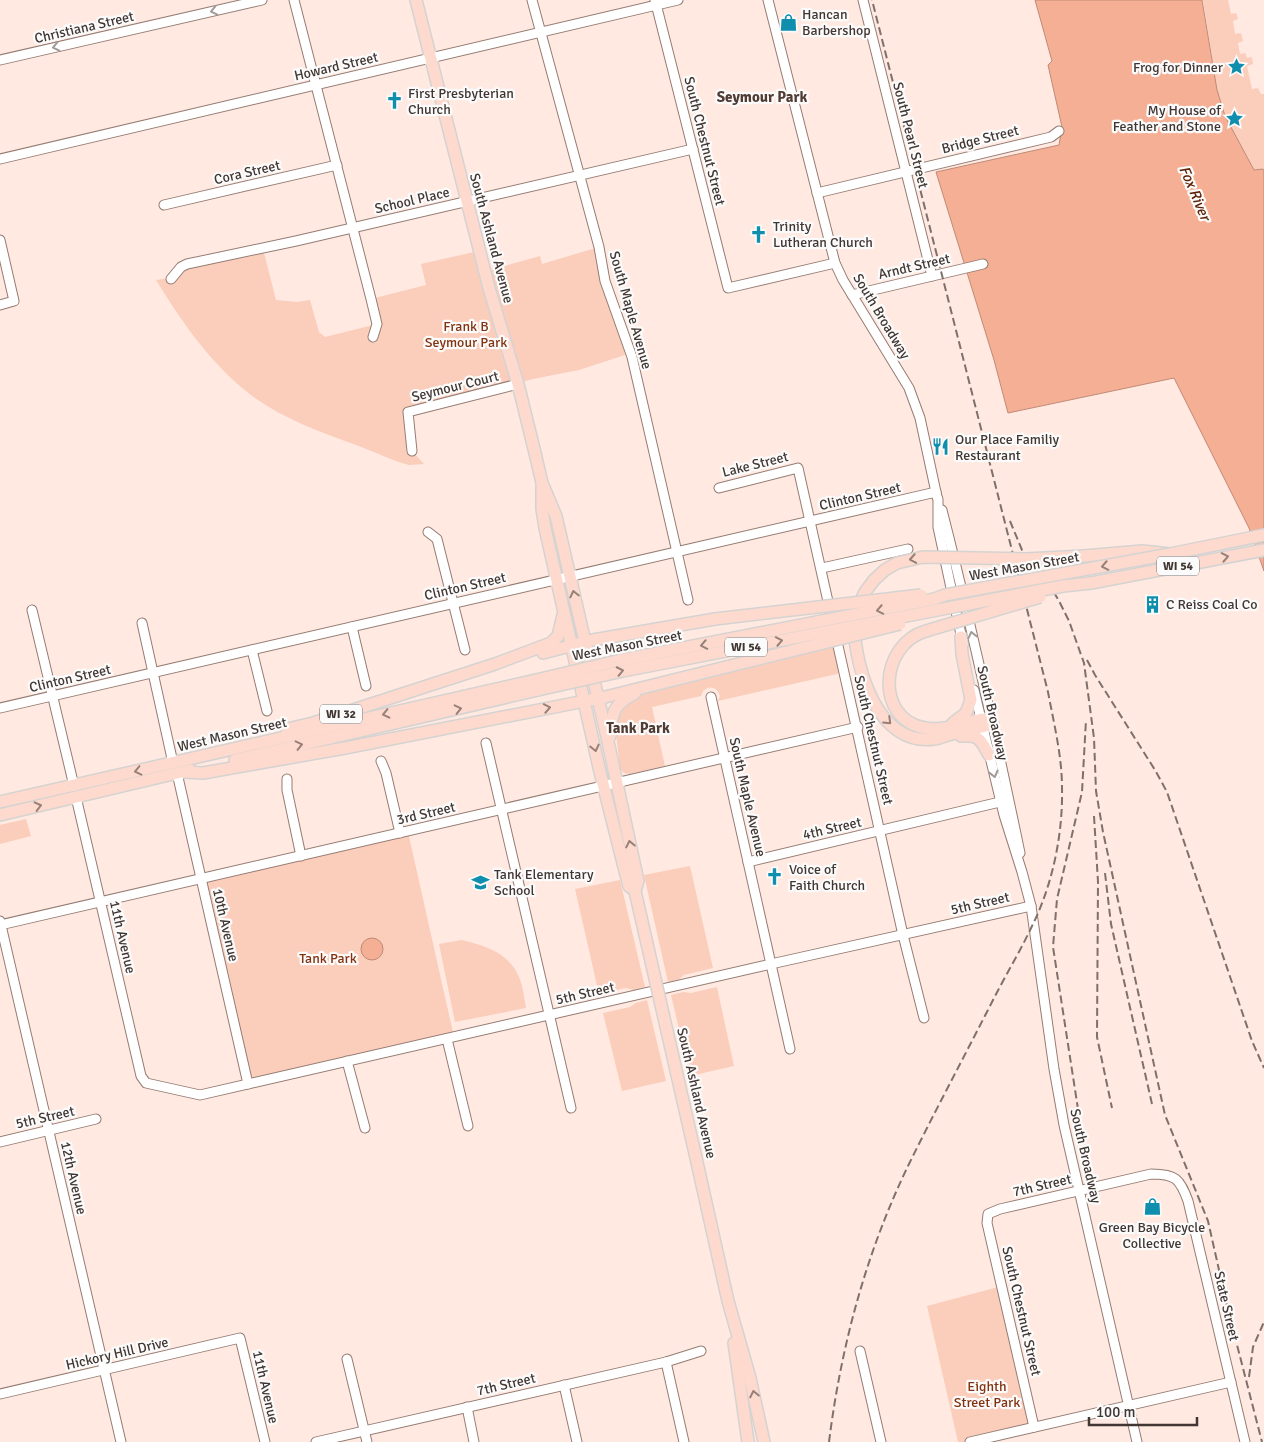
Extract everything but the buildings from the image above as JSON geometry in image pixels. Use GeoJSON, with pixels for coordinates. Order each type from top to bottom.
{"type":"FeatureCollection","features":[{"type":"Feature","properties":{"kind":"main road","name":"South Ashland Avenue"},"geometry":{"type":"LineString","coordinates":[[416,0],[490,293],[518,384],[542,483],[556,516],[638,880],[635,891]]}},
{"type":"Feature","properties":{"kind":"main road","name":"South Ashland Avenue"},"geometry":{"type":"LineString","coordinates":[[542,483],[543,515],[571,645],[628,882],[635,891],[728,1301],[750,1378],[764,1442]]}},
{"type":"Feature","properties":{"kind":"main road","name":"West Mason Street"},"geometry":{"type":"LineString","coordinates":[[0,802],[75,791],[180,767],[537,685],[621,660],[934,599],[945,595],[1264,535]]}},
{"type":"Feature","properties":{"kind":"main road","name":"West Mason Street"},"geometry":{"type":"LineString","coordinates":[[537,685],[623,671],[1063,586],[1091,583],[1264,550]]}},
{"type":"Feature","properties":{"kind":"main road"},"geometry":{"type":"LineString","coordinates":[[987,722],[936,734],[913,737],[896,728],[879,711],[867,687],[857,658],[854,627],[861,599],[874,580],[885,570],[897,563],[923,557],[1039,558],[1142,551],[1170,554]]}},
{"type":"Feature","properties":{"kind":"main road"},"geometry":{"type":"LineString","coordinates":[[989,754],[980,740],[974,736],[943,740],[936,734],[904,717],[893,701],[888,680],[890,668],[897,653],[910,639],[921,632],[1091,583]]}},
{"type":"Feature","properties":{"kind":"main road"},"geometry":{"type":"LineString","coordinates":[[571,645],[715,619],[932,594],[945,595]]}},
{"type":"Feature","properties":{"kind":"main road"},"geometry":{"type":"LineString","coordinates":[[597,698],[905,623],[938,614],[954,607]]}},
{"type":"Feature","properties":{"kind":"main road"},"geometry":{"type":"LineString","coordinates":[[495,664],[551,643],[558,636],[564,613]]}},
{"type":"Feature","properties":{"kind":"main road"},"geometry":{"type":"LineString","coordinates":[[936,734],[961,718],[967,712],[970,704],[971,694],[962,654],[961,637]]}},
{"type":"Feature","properties":{"kind":"main road","name":"WI 32"},"geometry":{"type":"LineString","coordinates":[[180,767],[213,748],[313,723],[495,664],[571,645]]}},
{"type":"Feature","properties":{"kind":"main road"},"geometry":{"type":"LineString","coordinates":[[610,750],[611,720],[617,705],[626,697],[650,686]]}},
{"type":"Feature","properties":{"kind":"main road","name":"WI 32"},"geometry":{"type":"LineString","coordinates":[[180,767],[203,773],[345,748],[597,698]]}},
{"type":"Feature","properties":{"kind":"main road","name":"West Mason Street"},"geometry":{"type":"LineString","coordinates":[[0,816],[75,791]]}},
{"type":"Feature","properties":{"kind":"main road","name":"South Ashland Avenue"},"geometry":{"type":"LineString","coordinates":[[728,1301],[748,1442]]}},
{"type":"Feature","properties":{"kind":"street","name":"Christiana Street"},"geometry":{"type":"LineString","coordinates":[[0,60],[262,0]]}},
{"type":"Feature","properties":{"kind":"street"},"geometry":{"type":"LineString","coordinates":[[294,0],[354,228],[376,321],[373,337]]}},
{"type":"Feature","properties":{"kind":"street","name":"South Maple Avenue"},"geometry":{"type":"LineString","coordinates":[[532,0],[580,176],[605,281],[632,358],[688,600]]}},
{"type":"Feature","properties":{"kind":"street","name":"Howard Street"},"geometry":{"type":"LineString","coordinates":[[0,159],[540,32],[656,2],[678,0]]}},
{"type":"Feature","properties":{"kind":"street","name":"South Broadway"},"geometry":{"type":"LineString","coordinates":[[768,0],[835,263],[852,295],[909,388],[920,418],[937,495],[957,568],[987,722],[1005,801]]}},
{"type":"Feature","properties":{"kind":"street","name":"South Pearl Street"},"geometry":{"type":"LineString","coordinates":[[863,0],[932,276]]}},
{"type":"Feature","properties":{"kind":"street","name":"South Chestnut Street"},"geometry":{"type":"LineString","coordinates":[[656,2],[728,288],[835,263]]}},
{"type":"Feature","properties":{"kind":"street","name":"Bridge Street"},"geometry":{"type":"LineString","coordinates":[[817,192],[1051,137],[1059,130]]}},
{"type":"Feature","properties":{"kind":"street","name":"School Place"},"geometry":{"type":"LineString","coordinates":[[171,278],[181,267],[187,264],[263,249],[693,149]]}},
{"type":"Feature","properties":{"kind":"street","name":"Cora Street"},"geometry":{"type":"LineString","coordinates":[[164,205],[337,165]]}},
{"type":"Feature","properties":{"kind":"street"},"geometry":{"type":"LineString","coordinates":[[0,240],[14,301],[0,305]]}},
{"type":"Feature","properties":{"kind":"street","name":"Arndt Street"},"geometry":{"type":"LineString","coordinates":[[852,295],[983,264]]}},
{"type":"Feature","properties":{"kind":"street","name":"Seymour Court"},"geometry":{"type":"LineString","coordinates":[[412,451],[408,412],[518,384]]}},
{"type":"Feature","properties":{"kind":"street","name":"South Chestnut Street"},"geometry":{"type":"LineString","coordinates":[[798,468],[858,727],[903,935],[924,1018]]}},
{"type":"Feature","properties":{"kind":"street","name":"Lake Street"},"geometry":{"type":"LineString","coordinates":[[719,488],[798,468]]}},
{"type":"Feature","properties":{"kind":"street","name":"South Broadway"},"geometry":{"type":"LineString","coordinates":[[937,495],[940,534],[961,637],[987,722],[989,754],[1020,853],[1022,872],[1031,906],[1060,1102],[1137,1442]]}},
{"type":"Feature","properties":{"kind":"street","name":"Clinton Street"},"geometry":{"type":"LineString","coordinates":[[0,708],[811,521],[937,495]]}},
{"type":"Feature","properties":{"kind":"street"},"geometry":{"type":"LineString","coordinates":[[428,532],[437,539],[465,650]]}},
{"type":"Feature","properties":{"kind":"street"},"geometry":{"type":"LineString","coordinates":[[822,568],[908,549]]}},
{"type":"Feature","properties":{"kind":"street","name":"11th Avenue"},"geometry":{"type":"LineString","coordinates":[[32,610],[141,1076],[146,1082]]}},
{"type":"Feature","properties":{"kind":"street","name":"10th Avenue"},"geometry":{"type":"LineString","coordinates":[[142,623],[180,767],[201,879],[248,1084]]}},
{"type":"Feature","properties":{"kind":"street"},"geometry":{"type":"LineString","coordinates":[[352,627],[366,686]]}},
{"type":"Feature","properties":{"kind":"street"},"geometry":{"type":"LineString","coordinates":[[252,650],[267,711]]}},
{"type":"Feature","properties":{"kind":"street","name":"South Maple Avenue"},"geometry":{"type":"LineString","coordinates":[[711,697],[790,1049]]}},
{"type":"Feature","properties":{"kind":"street","name":"3rd Street"},"geometry":{"type":"LineString","coordinates":[[0,924],[400,834],[858,727]]}},
{"type":"Feature","properties":{"kind":"street"},"geometry":{"type":"LineString","coordinates":[[486,743],[570,1108]]}},
{"type":"Feature","properties":{"kind":"street"},"geometry":{"type":"LineString","coordinates":[[381,761],[386,773],[400,834]]}},
{"type":"Feature","properties":{"kind":"street"},"geometry":{"type":"LineString","coordinates":[[288,779],[287,790],[301,856]]}},
{"type":"Feature","properties":{"kind":"street","name":"4th Street"},"geometry":{"type":"LineString","coordinates":[[748,862],[1005,801]]}},
{"type":"Feature","properties":{"kind":"street","name":"5th Street"},"geometry":{"type":"LineString","coordinates":[[146,1082],[200,1095],[1031,906]]}},
{"type":"Feature","properties":{"kind":"street","name":"12th Avenue"},"geometry":{"type":"LineString","coordinates":[[0,924],[121,1442]]}},
{"type":"Feature","properties":{"kind":"street"},"geometry":{"type":"LineString","coordinates":[[447,1039],[468,1126]]}},
{"type":"Feature","properties":{"kind":"street"},"geometry":{"type":"LineString","coordinates":[[347,1061],[365,1128]]}},
{"type":"Feature","properties":{"kind":"street","name":"5th Street"},"geometry":{"type":"LineString","coordinates":[[0,1142],[96,1119]]}},
{"type":"Feature","properties":{"kind":"street","name":"7th Street"},"geometry":{"type":"LineString","coordinates":[[1000,1209],[1152,1174],[1164,1174],[1178,1179]]}},
{"type":"Feature","properties":{"kind":"street","name":"State Street"},"geometry":{"type":"LineString","coordinates":[[1178,1179],[1188,1201],[1245,1442]]}},
{"type":"Feature","properties":{"kind":"street","name":"South Chestnut Street"},"geometry":{"type":"LineString","coordinates":[[1000,1209],[988,1214],[987,1223],[1034,1427]]}},
{"type":"Feature","properties":{"kind":"street","name":"11th Avenue"},"geometry":{"type":"LineString","coordinates":[[240,1338],[265,1442]]}},
{"type":"Feature","properties":{"kind":"street","name":"Hickory Hill Drive"},"geometry":{"type":"LineString","coordinates":[[0,1394],[240,1338]]}},
{"type":"Feature","properties":{"kind":"street","name":"7th Street"},"geometry":{"type":"LineString","coordinates":[[316,1442],[666,1362],[701,1351]]}},
{"type":"Feature","properties":{"kind":"street"},"geometry":{"type":"LineString","coordinates":[[860,1351],[881,1442]]}},
{"type":"Feature","properties":{"kind":"street"},"geometry":{"type":"LineString","coordinates":[[347,1359],[367,1442]]}},
{"type":"Feature","properties":{"kind":"street"},"geometry":{"type":"LineString","coordinates":[[666,1362],[684,1442]]}},
{"type":"Feature","properties":{"kind":"street"},"geometry":{"type":"LineString","coordinates":[[970,1442],[1008,1438],[1034,1427],[1231,1382]]}},
{"type":"Feature","properties":{"kind":"street"},"geometry":{"type":"LineString","coordinates":[[564,1385],[577,1442]]}},
{"type":"Feature","properties":{"kind":"street"},"geometry":{"type":"LineString","coordinates":[[467,1407],[474,1442]]}},
{"type":"Feature","properties":{"kind":"green space"},"geometry":{"type":"Polygon","coordinates":[[[1203,0],[1228,0],[1231,14],[1236,13],[1238,19],[1233,21],[1235,34],[1241,33],[1243,41],[1238,43],[1240,54],[1245,53],[1247,58],[1252,57],[1253,64],[1247,66],[1252,89],[1258,88],[1261,94],[1264,94],[1264,171],[1263,169],[1254,170],[1225,116],[1217,90],[1203,0]]]}},
{"type":"Feature","properties":{"kind":"green space","name":"Frank B Seymour Park"},"geometry":{"type":"Polygon","coordinates":[[[599,247],[625,355],[579,370],[533,379],[408,412],[412,451],[424,464],[413,465],[397,461],[313,429],[282,415],[254,397],[228,375],[205,350],[174,309],[156,280],[171,278],[181,267],[263,249],[276,300],[297,302],[310,300],[319,332],[325,337],[377,324],[371,299],[426,285],[421,264],[474,252],[480,273],[540,256],[542,264],[599,247]]]}},
{"type":"Feature","properties":{"kind":"green space"},"geometry":{"type":"Polygon","coordinates":[[[833,645],[840,672],[837,674],[718,701],[720,696],[717,691],[713,688],[708,688],[703,691],[701,696],[652,707],[665,766],[629,774],[624,773],[620,769],[615,724],[621,707],[639,696],[692,679],[833,645]]]}},
{"type":"Feature","properties":{"kind":"green space"},"geometry":{"type":"Polygon","coordinates":[[[26,819],[31,836],[0,844],[0,825],[26,819]]]}},
{"type":"Feature","properties":{"kind":"green space","name":"Tank Park"},"geometry":{"type":"Polygon","coordinates":[[[408,832],[454,1037],[248,1084],[201,879],[408,832]]]}},
{"type":"Feature","properties":{"kind":"green space"},"geometry":{"type":"Polygon","coordinates":[[[690,866],[713,968],[684,975],[678,980],[668,982],[644,875],[690,866]]]}},
{"type":"Feature","properties":{"kind":"green space"},"geometry":{"type":"Polygon","coordinates":[[[620,880],[645,987],[634,990],[626,988],[599,994],[575,889],[620,880]]]}},
{"type":"Feature","properties":{"kind":"green space"},"geometry":{"type":"Polygon","coordinates":[[[462,940],[488,948],[503,956],[509,962],[515,969],[520,981],[526,1008],[455,1022],[439,944],[462,940]]]}},
{"type":"Feature","properties":{"kind":"green space"},"geometry":{"type":"Polygon","coordinates":[[[717,987],[734,1066],[690,1076],[671,995],[717,987]]]}},
{"type":"Feature","properties":{"kind":"green space"},"geometry":{"type":"Polygon","coordinates":[[[647,1000],[666,1081],[622,1091],[603,1013],[630,1007],[647,1000]]]}},
{"type":"Feature","properties":{"kind":"green space","name":"Eighth Street Park"},"geometry":{"type":"Polygon","coordinates":[[[1002,1286],[1034,1427],[970,1442],[958,1442],[927,1306],[1002,1286]]]}},
{"type":"Feature","properties":{"kind":"water","name":"Fox River"},"geometry":{"type":"Polygon","coordinates":[[[1035,0],[1202,0],[1217,90],[1225,116],[1254,170],[1263,169],[1264,171],[1264,571],[1249,528],[1174,378],[1008,413],[994,360],[936,172],[1059,145],[1062,127],[1048,65],[1052,61],[1035,0]]]}},
{"type":"Feature","properties":{"kind":"water"},"geometry":{"type":"Polygon","coordinates":[[[372,938],[380,941],[383,949],[380,957],[372,960],[364,957],[361,949],[364,941],[372,938]]]}},
{"type":"Feature","properties":{"kind":"railway"},"geometry":{"type":"LineString","coordinates":[[829,1442],[840,1371],[848,1335],[880,1232],[908,1166],[1040,908],[1051,875],[1059,840],[1062,805],[1061,764],[1048,692],[872,0]]}},
{"type":"Feature","properties":{"kind":"railway"},"geometry":{"type":"LineString","coordinates":[[1010,521],[1022,550],[1049,584],[1059,601],[1069,621],[1084,663],[1094,738],[1096,791],[1103,832],[1165,1115],[1208,1221],[1228,1310],[1262,1442]]}},
{"type":"Feature","properties":{"kind":"railway"},"geometry":{"type":"LineString","coordinates":[[1087,660],[1167,792],[1252,1041],[1264,1068]]}},
{"type":"Feature","properties":{"kind":"railway"},"geometry":{"type":"LineString","coordinates":[[1080,1122],[1053,947],[1057,899],[1082,792],[1086,720]]}},
{"type":"Feature","properties":{"kind":"railway"},"geometry":{"type":"LineString","coordinates":[[1094,816],[1098,882],[1097,1037],[1112,1108]]}},
{"type":"Feature","properties":{"kind":"railway"},"geometry":{"type":"LineString","coordinates":[[1105,873],[1111,924],[1152,1104]]}},
{"type":"Feature","properties":{"kind":"railway"},"geometry":{"type":"LineString","coordinates":[[1249,1377],[1253,1347],[1264,1322]]}},
{"type":"Feature","properties":{"kind":"place","name":"Hancan Barbershop"},"geometry":{"type":"Point","coordinates":[788,22]}},
{"type":"Feature","properties":{"kind":"place","name":"Frog for Dinner"},"geometry":{"type":"Point","coordinates":[1237,67]}},
{"type":"Feature","properties":{"kind":"place","name":"First Presbyterian Church"},"geometry":{"type":"Point","coordinates":[394,101]}},
{"type":"Feature","properties":{"kind":"place","name":"My House of Feather and Stone"},"geometry":{"type":"Point","coordinates":[1235,118]}},
{"type":"Feature","properties":{"kind":"place","name":"Trinity Lutheran Church"},"geometry":{"type":"Point","coordinates":[759,234]}},
{"type":"Feature","properties":{"kind":"place","name":"Our Place Familiy Restaurant"},"geometry":{"type":"Point","coordinates":[941,447]}},
{"type":"Feature","properties":{"kind":"place","name":"C Reiss Coal Co"},"geometry":{"type":"Point","coordinates":[1152,604]}},
{"type":"Feature","properties":{"kind":"place","name":"Voice of Faith Church"},"geometry":{"type":"Point","coordinates":[775,877]}},
{"type":"Feature","properties":{"kind":"place","name":"Tank Elementary School"},"geometry":{"type":"Point","coordinates":[480,882]}},
{"type":"Feature","properties":{"kind":"place","name":"Green Bay Bicycle Collective"},"geometry":{"type":"Point","coordinates":[1152,1207]}},
{"type":"Feature","properties":{"kind":"district","name":"Seymour Park"},"geometry":{"type":"Point","coordinates":[762,97]}},
{"type":"Feature","properties":{"kind":"district","name":"Tank Park"},"geometry":{"type":"Point","coordinates":[638,728]}}]}
